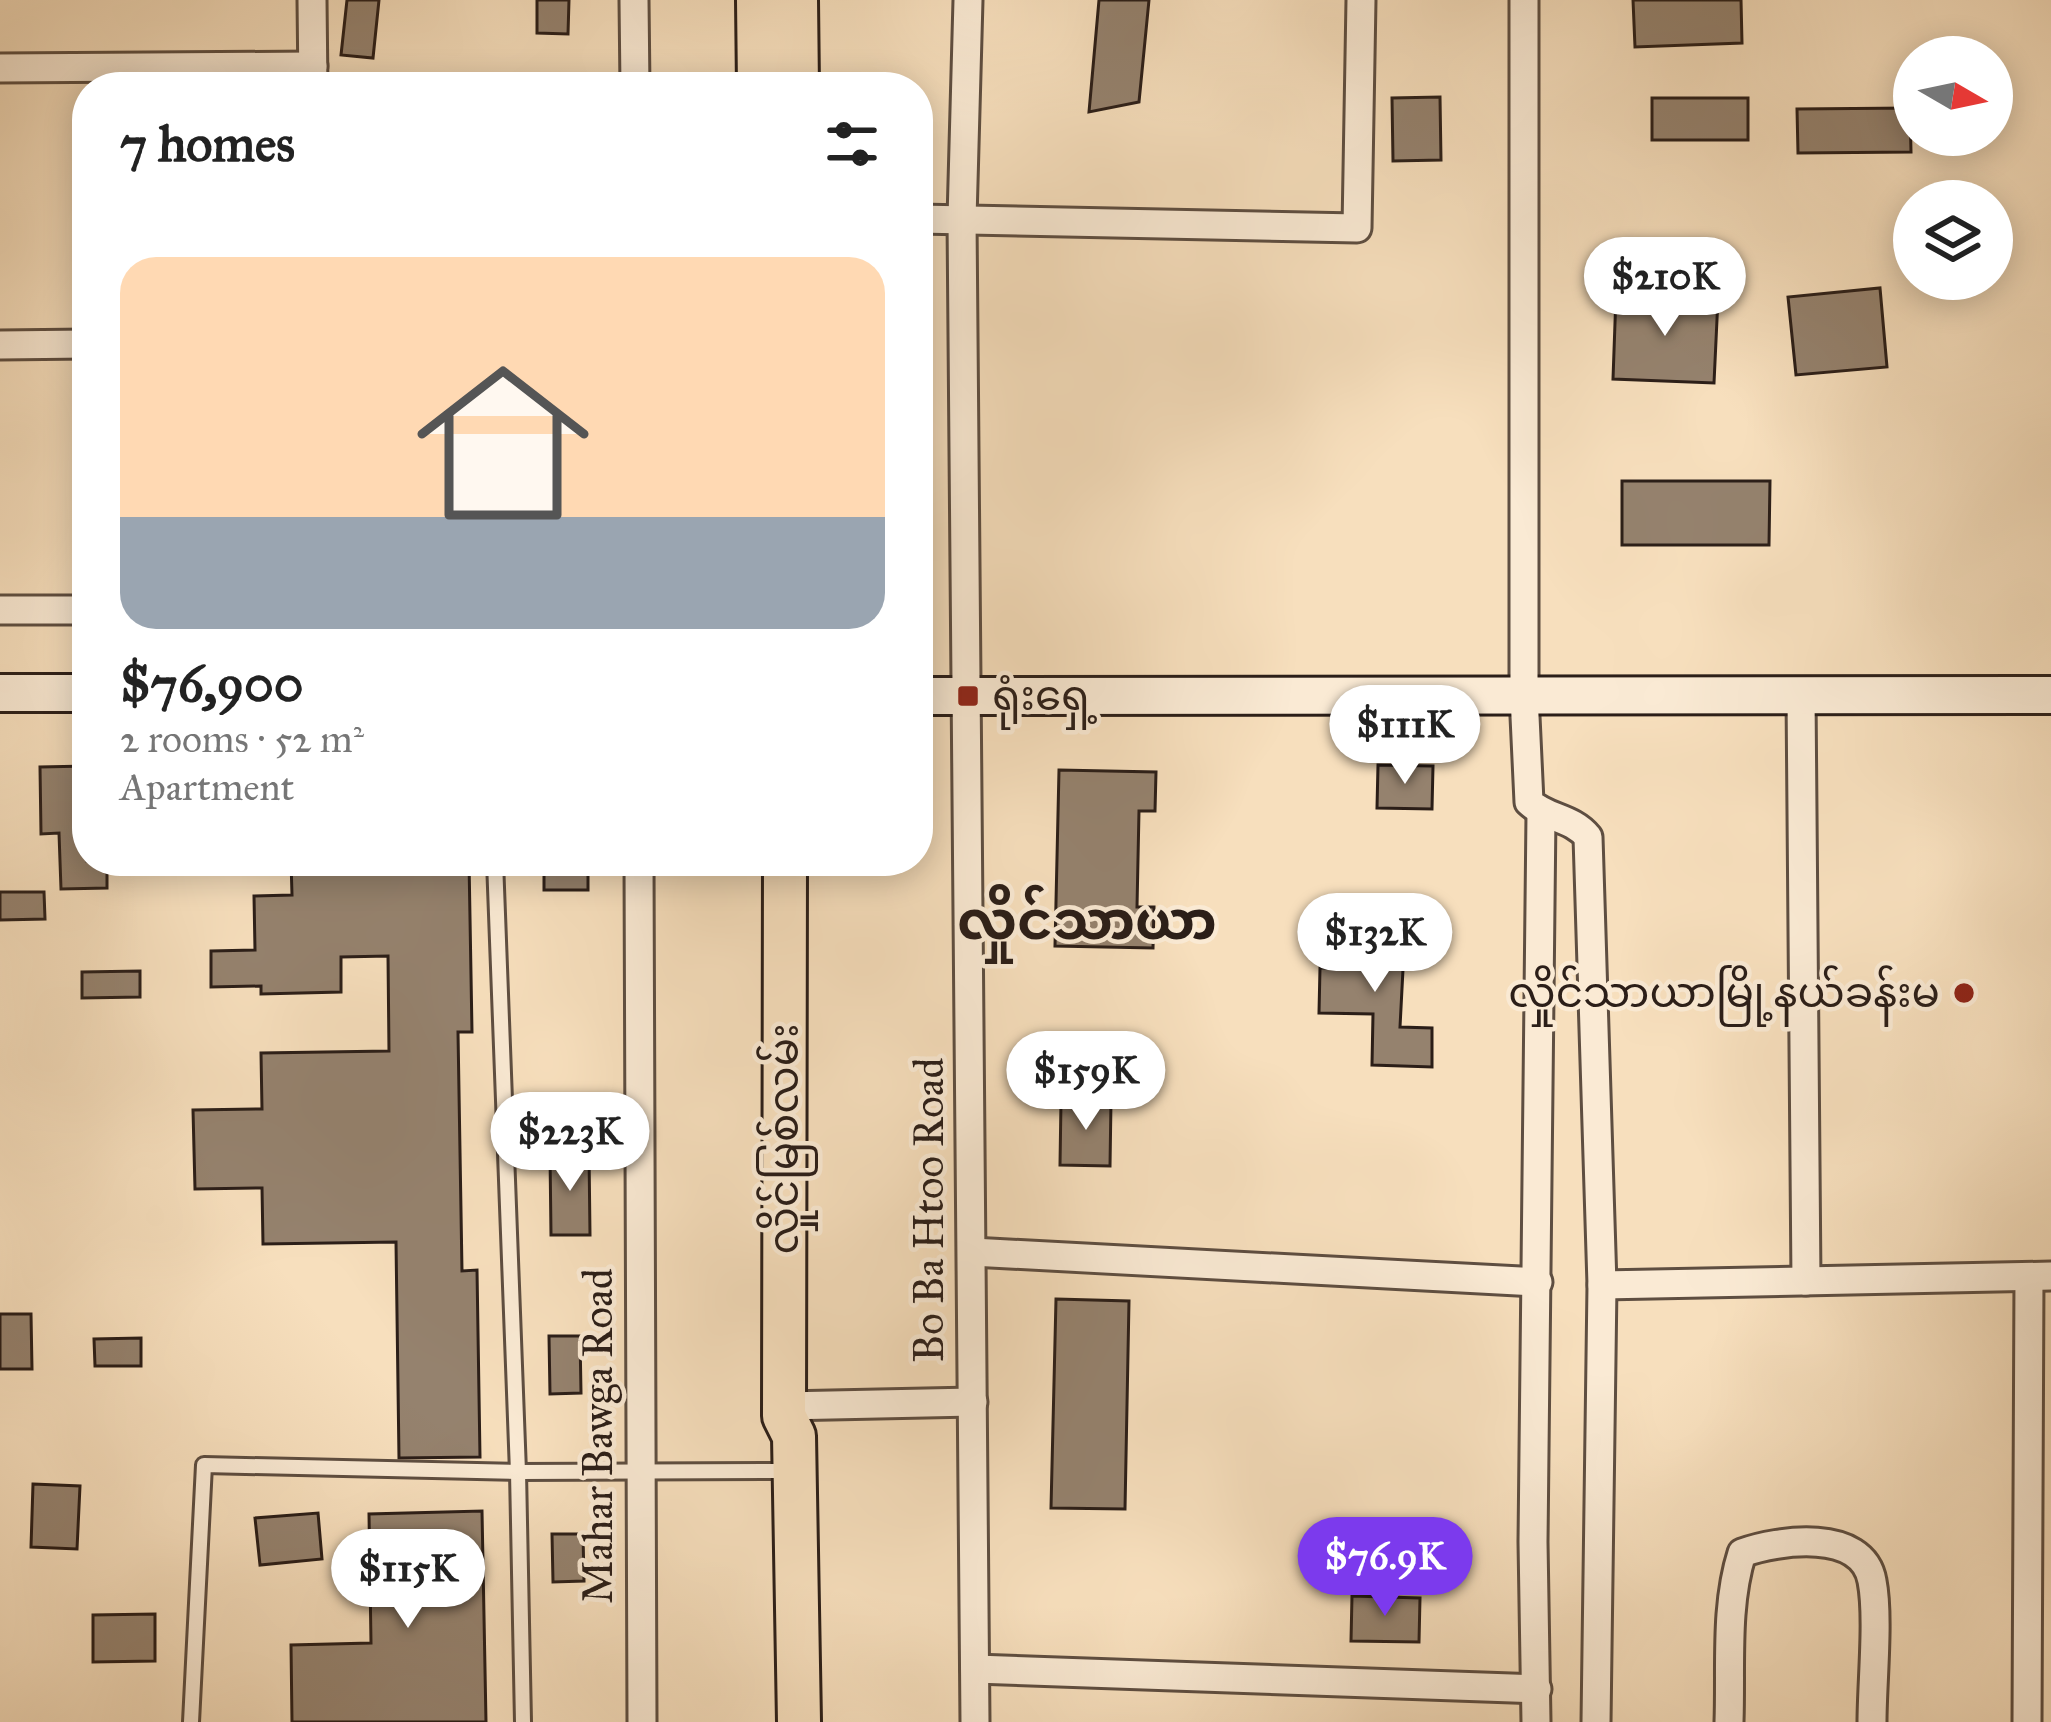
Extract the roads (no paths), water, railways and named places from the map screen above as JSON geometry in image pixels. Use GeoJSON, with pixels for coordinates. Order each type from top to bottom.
{"type":"FeatureCollection","features":[{"type":"Feature","properties":{"kind":"main road"},"geometry":{"type":"LineString","coordinates":[[758,0],[759,72]]}},
{"type":"Feature","properties":{"kind":"main road"},"geometry":{"type":"LineString","coordinates":[[796,0],[797,72]]}},
{"type":"Feature","properties":{"kind":"main road"},"geometry":{"type":"LineString","coordinates":[[0,694],[72,693]]}},
{"type":"Feature","properties":{"kind":"main road"},"geometry":{"type":"LineString","coordinates":[[933,696],[2051,695]]}},
{"type":"Feature","properties":{"kind":"main road","name":"လှိုင်မြစ်လမ်း"},"geometry":{"type":"LineString","coordinates":[[785,876],[784,1411],[772,1434],[784,1472],[799,1722]]}},
{"type":"Feature","properties":{"kind":"main road","name":"လှိုင်မြစ်လမ်း"},"geometry":{"type":"LineString","coordinates":[[775,1722],[784,1472]]}},
{"type":"Feature","properties":{"kind":"street"},"geometry":{"type":"LineString","coordinates":[[312,0],[313,72]]}},
{"type":"Feature","properties":{"kind":"street"},"geometry":{"type":"LineString","coordinates":[[634,0],[635,72]]}},
{"type":"Feature","properties":{"kind":"street","name":"Bo Ba Htoo Road"},"geometry":{"type":"LineString","coordinates":[[968,0],[962,219],[975,1722]]}},
{"type":"Feature","properties":{"kind":"street"},"geometry":{"type":"LineString","coordinates":[[933,219],[1358,228],[1361,0]]}},
{"type":"Feature","properties":{"kind":"street"},"geometry":{"type":"LineString","coordinates":[[1524,0],[1524,695],[1529,802],[1541,814],[1568,820],[1588,837],[1602,1285],[1596,1722]]}},
{"type":"Feature","properties":{"kind":"street"},"geometry":{"type":"LineString","coordinates":[[0,68],[156,72]]}},
{"type":"Feature","properties":{"kind":"street"},"geometry":{"type":"LineString","coordinates":[[0,345],[72,344]]}},
{"type":"Feature","properties":{"kind":"street"},"geometry":{"type":"LineString","coordinates":[[0,610],[72,610]]}},
{"type":"Feature","properties":{"kind":"street"},"geometry":{"type":"LineString","coordinates":[[1801,695],[1806,1281]]}},
{"type":"Feature","properties":{"kind":"street"},"geometry":{"type":"LineString","coordinates":[[1537,1722],[1533,1542],[1541,814]]}},
{"type":"Feature","properties":{"kind":"street","name":"Mahar Bawga Road"},"geometry":{"type":"LineString","coordinates":[[639,876],[641,1722]]}},
{"type":"Feature","properties":{"kind":"street"},"geometry":{"type":"LineString","coordinates":[[972,1252],[1538,1282]]}},
{"type":"Feature","properties":{"kind":"street"},"geometry":{"type":"LineString","coordinates":[[1602,1285],[2040,1277],[2039,1691],[2026,1722]]}},
{"type":"Feature","properties":{"kind":"street"},"geometry":{"type":"LineString","coordinates":[[784,1411],[973,1402]]}},
{"type":"Feature","properties":{"kind":"street"},"geometry":{"type":"LineString","coordinates":[[1730,1722],[1732,1608],[1742,1553],[1767,1544],[1828,1542],[1858,1556],[1872,1578],[1872,1722]]}},
{"type":"Feature","properties":{"kind":"street"},"geometry":{"type":"LineString","coordinates":[[975,1669],[1537,1688]]}},
{"type":"Feature","properties":{"kind":"lane"},"geometry":{"type":"LineString","coordinates":[[496,876],[524,1722]]}},
{"type":"Feature","properties":{"kind":"lane"},"geometry":{"type":"LineString","coordinates":[[191,1722],[204,1465],[784,1472]]}},
{"type":"Feature","properties":{"kind":"place","name":"ရုံးရှေ့"},"geometry":{"type":"Point","coordinates":[968,696]}},
{"type":"Feature","properties":{"kind":"place","name":"လှိုင်သာယာမြို့နယ်ခန်းမ"},"geometry":{"type":"Point","coordinates":[1964,993]}},
{"type":"Feature","properties":{"kind":"district","name":"လှိုင်သာယာ"},"geometry":{"type":"Point","coordinates":[1087,921]}}]}
